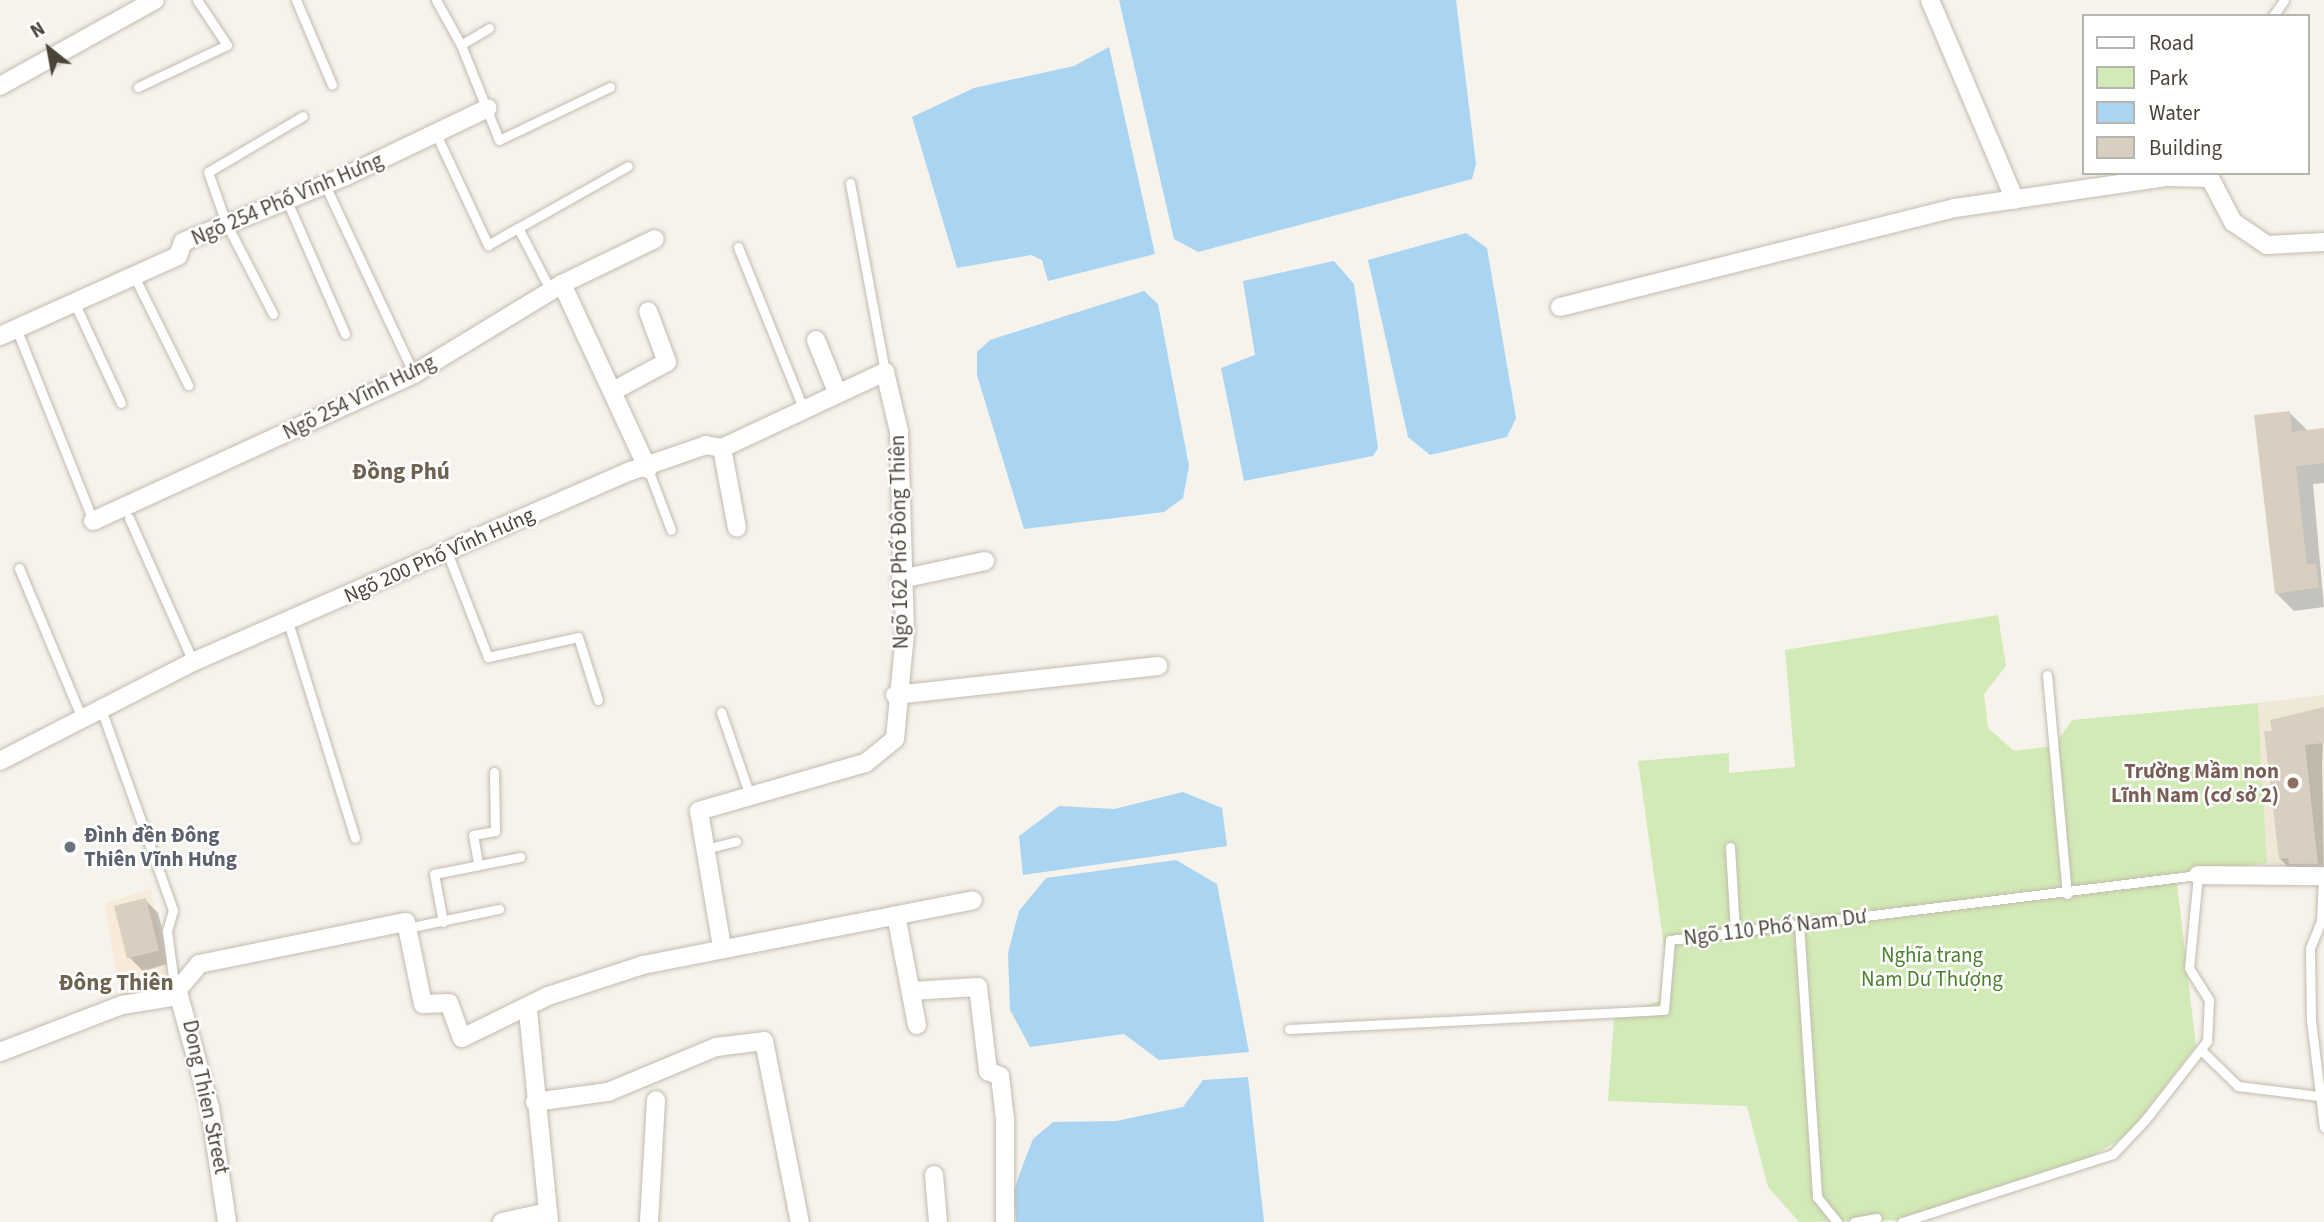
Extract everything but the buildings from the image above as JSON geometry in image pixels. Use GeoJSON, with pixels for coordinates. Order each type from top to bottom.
{"type":"FeatureCollection","features":[{"type":"Feature","properties":{"kind":"street"},"geometry":{"type":"LineString","coordinates":[[0,86],[155,0]]}},
{"type":"Feature","properties":{"kind":"street"},"geometry":{"type":"LineString","coordinates":[[1930,0],[2015,200]]}},
{"type":"Feature","properties":{"kind":"street","name":"Ngõ 254 Phố Vĩnh Hưng"},"geometry":{"type":"LineString","coordinates":[[8,332],[178,256],[183,242],[325,185],[488,108]]}},
{"type":"Feature","properties":{"kind":"street"},"geometry":{"type":"LineString","coordinates":[[1560,307],[1733,259],[2015,200],[2168,177],[2212,176],[2233,222],[2267,245],[2324,242]]}},
{"type":"Feature","properties":{"kind":"street","name":"Ngõ 254 Vĩnh Hưng"},"geometry":{"type":"LineString","coordinates":[[93,521],[414,374],[557,287],[655,239]]}},
{"type":"Feature","properties":{"kind":"street"},"geometry":{"type":"LineString","coordinates":[[557,287],[615,390],[648,469]]}},
{"type":"Feature","properties":{"kind":"street"},"geometry":{"type":"LineString","coordinates":[[615,390],[667,362],[648,311]]}},
{"type":"Feature","properties":{"kind":"street"},"geometry":{"type":"LineString","coordinates":[[816,340],[837,392]]}},
{"type":"Feature","properties":{"kind":"street","name":"Ngõ 200 Phố Vĩnh Hưng"},"geometry":{"type":"LineString","coordinates":[[0,761],[100,705],[192,662],[648,469],[706,446],[722,448],[837,392],[885,372]]}},
{"type":"Feature","properties":{"kind":"street","name":"Ngõ 162 Phố Đông Thiên"},"geometry":{"type":"LineString","coordinates":[[722,947],[699,811],[749,793],[830,775],[885,751],[895,739],[895,695],[905,633],[901,579],[899,431],[885,372]]}},
{"type":"Feature","properties":{"kind":"street"},"geometry":{"type":"LineString","coordinates":[[722,448],[737,528]]}},
{"type":"Feature","properties":{"kind":"street"},"geometry":{"type":"LineString","coordinates":[[901,579],[985,561]]}},
{"type":"Feature","properties":{"kind":"street"},"geometry":{"type":"LineString","coordinates":[[895,695],[1158,666]]}},
{"type":"Feature","properties":{"kind":"street","name":"Ngõ 110 Phố Nam Dư"},"geometry":{"type":"LineString","coordinates":[[2198,876],[2324,876]]}},
{"type":"Feature","properties":{"kind":"street"},"geometry":{"type":"LineString","coordinates":[[175,993],[199,964],[406,922],[423,1004],[449,1003],[462,1038],[528,1011],[548,996],[643,965],[722,947],[973,900]]}},
{"type":"Feature","properties":{"kind":"street"},"geometry":{"type":"LineString","coordinates":[[896,915],[917,1025]]}},
{"type":"Feature","properties":{"kind":"street"},"geometry":{"type":"LineString","coordinates":[[911,991],[978,987],[988,1071],[1000,1076],[1006,1119],[1005,1222]]}},
{"type":"Feature","properties":{"kind":"street","name":"Dong Thien Street"},"geometry":{"type":"LineString","coordinates":[[0,1052],[122,1005],[175,993],[186,1008],[210,1108],[227,1222]]}},
{"type":"Feature","properties":{"kind":"street"},"geometry":{"type":"LineString","coordinates":[[502,1222],[548,1217],[528,1011]]}},
{"type":"Feature","properties":{"kind":"street"},"geometry":{"type":"LineString","coordinates":[[536,1102],[608,1092],[716,1047],[764,1041],[799,1222]]}},
{"type":"Feature","properties":{"kind":"street"},"geometry":{"type":"LineString","coordinates":[[649,1222],[656,1100]]}},
{"type":"Feature","properties":{"kind":"street"},"geometry":{"type":"LineString","coordinates":[[934,1175],[938,1222]]}},
{"type":"Feature","properties":{"kind":"lane"},"geometry":{"type":"LineString","coordinates":[[138,87],[227,45],[197,0]]}},
{"type":"Feature","properties":{"kind":"lane"},"geometry":{"type":"LineString","coordinates":[[296,0],[332,85]]}},
{"type":"Feature","properties":{"kind":"lane"},"geometry":{"type":"LineString","coordinates":[[436,0],[461,44],[499,140],[610,86]]}},
{"type":"Feature","properties":{"kind":"lane"},"geometry":{"type":"LineString","coordinates":[[461,44],[489,28]]}},
{"type":"Feature","properties":{"kind":"lane"},"geometry":{"type":"LineString","coordinates":[[273,314],[226,223],[212,187],[211,165],[303,116]]}},
{"type":"Feature","properties":{"kind":"lane"},"geometry":{"type":"LineString","coordinates":[[436,134],[488,245],[628,166]]}},
{"type":"Feature","properties":{"kind":"lane"},"geometry":{"type":"LineString","coordinates":[[850,183],[885,372]]}},
{"type":"Feature","properties":{"kind":"lane"},"geometry":{"type":"LineString","coordinates":[[325,185],[414,374]]}},
{"type":"Feature","properties":{"kind":"lane"},"geometry":{"type":"LineString","coordinates":[[287,201],[345,334]]}},
{"type":"Feature","properties":{"kind":"lane"},"geometry":{"type":"LineString","coordinates":[[518,228],[557,287]]}},
{"type":"Feature","properties":{"kind":"lane"},"geometry":{"type":"LineString","coordinates":[[738,247],[803,408]]}},
{"type":"Feature","properties":{"kind":"lane"},"geometry":{"type":"LineString","coordinates":[[134,276],[188,385]]}},
{"type":"Feature","properties":{"kind":"lane"},"geometry":{"type":"LineString","coordinates":[[75,304],[121,403]]}},
{"type":"Feature","properties":{"kind":"lane","name":"Ngõ 254 Phố Vĩnh Hưng"},"geometry":{"type":"LineString","coordinates":[[8,332],[93,521]]}},
{"type":"Feature","properties":{"kind":"lane"},"geometry":{"type":"LineString","coordinates":[[648,469],[671,530]]}},
{"type":"Feature","properties":{"kind":"lane"},"geometry":{"type":"LineString","coordinates":[[129,518],[192,662]]}},
{"type":"Feature","properties":{"kind":"lane"},"geometry":{"type":"LineString","coordinates":[[447,552],[488,657],[578,637],[598,700]]}},
{"type":"Feature","properties":{"kind":"lane"},"geometry":{"type":"LineString","coordinates":[[19,568],[81,716]]}},
{"type":"Feature","properties":{"kind":"lane"},"geometry":{"type":"LineString","coordinates":[[288,622],[355,838]]}},
{"type":"Feature","properties":{"kind":"lane"},"geometry":{"type":"LineString","coordinates":[[2047,675],[2067,894]]}},
{"type":"Feature","properties":{"kind":"lane"},"geometry":{"type":"LineString","coordinates":[[100,705],[173,910],[167,931],[175,993]]}},
{"type":"Feature","properties":{"kind":"lane"},"geometry":{"type":"LineString","coordinates":[[720,712],[749,793]]}},
{"type":"Feature","properties":{"kind":"lane"},"geometry":{"type":"LineString","coordinates":[[478,863],[473,835],[495,831],[494,772]]}},
{"type":"Feature","properties":{"kind":"lane"},"geometry":{"type":"LineString","coordinates":[[704,849],[736,841]]}},
{"type":"Feature","properties":{"kind":"lane"},"geometry":{"type":"LineString","coordinates":[[1730,847],[1735,930]]}},
{"type":"Feature","properties":{"kind":"lane"},"geometry":{"type":"LineString","coordinates":[[443,922],[434,874],[478,863],[520,857]]}},
{"type":"Feature","properties":{"kind":"lane"},"geometry":{"type":"LineString","coordinates":[[1902,1222],[2113,1154],[2202,1051],[2209,1000],[2189,968],[2198,876]]}},
{"type":"Feature","properties":{"kind":"lane","name":"Ngõ 110 Phố Nam Dư"},"geometry":{"type":"LineString","coordinates":[[1289,1029],[1664,1010],[1670,940],[1735,930],[2067,894],[2198,876]]}},
{"type":"Feature","properties":{"kind":"lane"},"geometry":{"type":"LineString","coordinates":[[2324,876],[2321,921],[2310,948],[2318,1096],[2324,1127]]}},
{"type":"Feature","properties":{"kind":"lane"},"geometry":{"type":"LineString","coordinates":[[407,928],[499,909]]}},
{"type":"Feature","properties":{"kind":"lane"},"geometry":{"type":"LineString","coordinates":[[1799,924],[1817,1197],[1837,1222]]}},
{"type":"Feature","properties":{"kind":"lane"},"geometry":{"type":"LineString","coordinates":[[2202,1051],[2238,1086],[2318,1096]]}},
{"type":"Feature","properties":{"kind":"lane"},"geometry":{"type":"LineString","coordinates":[[1854,1222],[1877,1217]]}},
{"type":"Feature","properties":{"kind":"shaded area","name":"Trường Mầm non Lĩnh Nam (cơ sở 2)"},"geometry":{"type":"Polygon","coordinates":[[[2324,695],[2324,872],[2267,863],[2258,703],[2324,695]]]}},
{"type":"Feature","properties":{"kind":"shaded area"},"geometry":{"type":"Polygon","coordinates":[[[151,889],[168,980],[154,993],[121,999],[105,903],[151,889]]]}},
{"type":"Feature","properties":{"kind":"green space","name":"Nghĩa trang Nam Dư Thượng"},"geometry":{"type":"Polygon","coordinates":[[[1998,615],[2006,666],[1984,694],[1988,728],[2014,751],[2054,746],[2072,720],[2258,703],[2267,863],[2176,875],[2196,1046],[2128,1134],[2083,1162],[1904,1220],[1799,1222],[1768,1187],[1747,1106],[1608,1101],[1614,1017],[1659,1001],[1665,953],[1638,761],[1729,753],[1729,773],[1795,767],[1785,650],[1998,615]]]}},
{"type":"Feature","properties":{"kind":"water"},"geometry":{"type":"Polygon","coordinates":[[[1119,0],[1456,0],[1476,164],[1472,179],[1198,252],[1174,239],[1119,0]]]}},
{"type":"Feature","properties":{"kind":"water"},"geometry":{"type":"Polygon","coordinates":[[[1109,47],[1155,254],[1048,281],[1042,260],[1031,255],[957,268],[912,117],[974,88],[1074,66],[1109,47]]]}},
{"type":"Feature","properties":{"kind":"water"},"geometry":{"type":"Polygon","coordinates":[[[1466,233],[1487,248],[1516,418],[1507,437],[1430,455],[1408,437],[1368,260],[1466,233]]]}},
{"type":"Feature","properties":{"kind":"water"},"geometry":{"type":"Polygon","coordinates":[[[1334,261],[1354,284],[1378,448],[1373,456],[1244,481],[1221,368],[1255,355],[1243,281],[1334,261]]]}},
{"type":"Feature","properties":{"kind":"water"},"geometry":{"type":"Polygon","coordinates":[[[1144,291],[1158,304],[1189,466],[1183,498],[1164,512],[1024,529],[977,375],[977,352],[990,340],[1144,291]]]}},
{"type":"Feature","properties":{"kind":"water"},"geometry":{"type":"Polygon","coordinates":[[[1183,792],[1222,808],[1227,846],[1023,875],[1019,836],[1059,806],[1114,809],[1183,792]]]}},
{"type":"Feature","properties":{"kind":"water"},"geometry":{"type":"Polygon","coordinates":[[[1176,860],[1217,884],[1249,1052],[1159,1060],[1124,1034],[1030,1047],[1010,1010],[1008,953],[1019,911],[1046,878],[1176,860]]]}},
{"type":"Feature","properties":{"kind":"water"},"geometry":{"type":"Polygon","coordinates":[[[1248,1077],[1264,1222],[1016,1222],[1014,1190],[1024,1162],[1033,1139],[1053,1122],[1116,1121],[1183,1107],[1203,1080],[1248,1077]]]}},
{"type":"Feature","properties":{"kind":"place","name":"Trường Mầm non Lĩnh Nam (cơ sở 2)"},"geometry":{"type":"Point","coordinates":[2293,783]}},
{"type":"Feature","properties":{"kind":"place","name":"Đình đền Đông Thiên Vĩnh Hưng"},"geometry":{"type":"Point","coordinates":[70,847]}},
{"type":"Feature","properties":{"kind":"district","name":"Đồng Phú"},"geometry":{"type":"Point","coordinates":[401,472]}},
{"type":"Feature","properties":{"kind":"district","name":"Đông Thiên"},"geometry":{"type":"Point","coordinates":[116,983]}}]}
